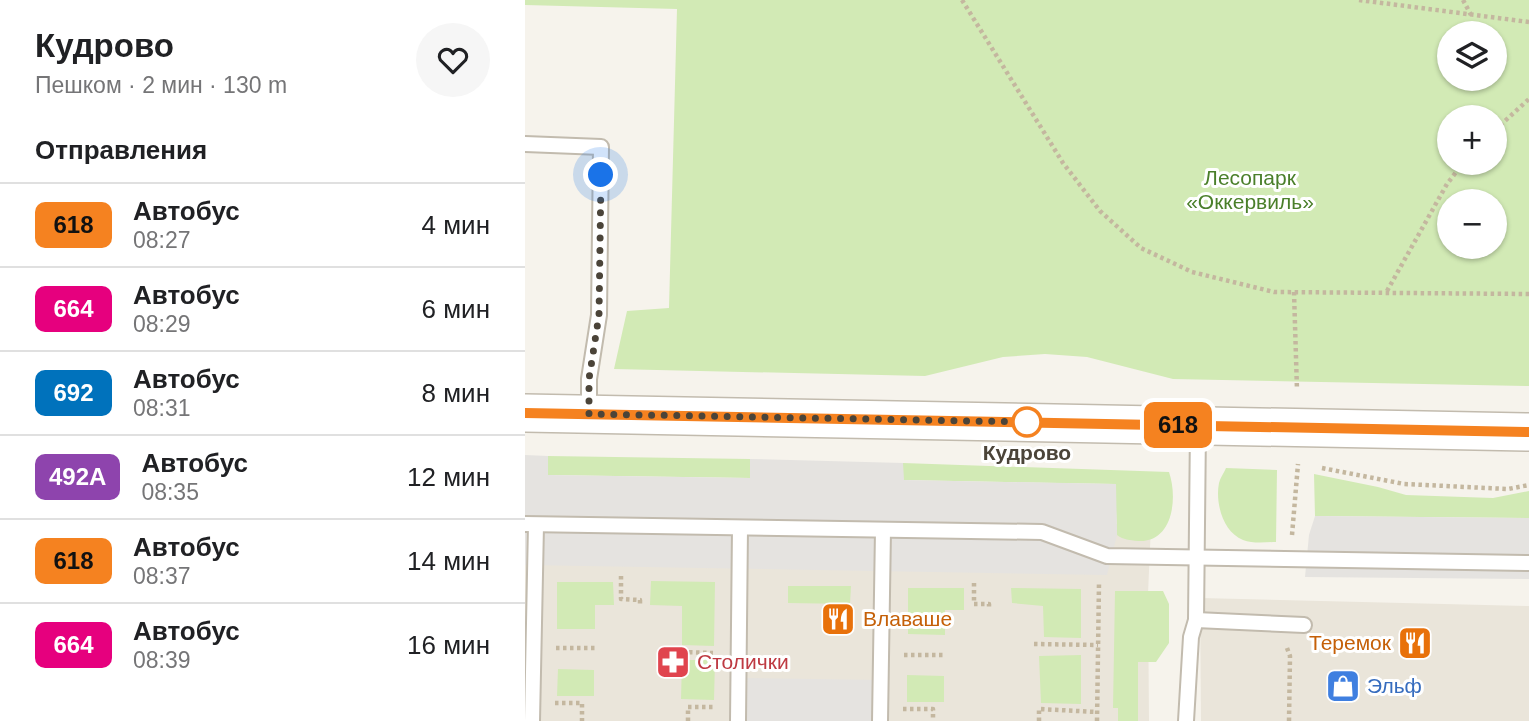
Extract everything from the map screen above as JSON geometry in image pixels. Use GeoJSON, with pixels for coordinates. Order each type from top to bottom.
{"type":"FeatureCollection","features":[{"type":"Feature","properties":{"kind":"street"},"geometry":{"type":"LineString","coordinates":[[525,413],[1529,432]]}},
{"type":"Feature","properties":{"kind":"lane"},"geometry":{"type":"LineString","coordinates":[[525,144],[601,147],[599,315],[589,379],[589,414]]}},
{"type":"Feature","properties":{"kind":"lane"},"geometry":{"type":"LineString","coordinates":[[1186,721],[1191,637],[1196,620],[1198,426]]}},
{"type":"Feature","properties":{"kind":"lane"},"geometry":{"type":"LineString","coordinates":[[532,721],[530,525],[1042,532],[1107,556],[1529,563]]}},
{"type":"Feature","properties":{"kind":"lane"},"geometry":{"type":"LineString","coordinates":[[739,721],[740,528]]}},
{"type":"Feature","properties":{"kind":"lane"},"geometry":{"type":"LineString","coordinates":[[880,721],[883,530]]}},
{"type":"Feature","properties":{"kind":"lane"},"geometry":{"type":"LineString","coordinates":[[1196,620],[1304,625]]}},
{"type":"Feature","properties":{"kind":"path"},"geometry":{"type":"LineString","coordinates":[[962,0],[1063,163],[1100,211],[1141,248],[1192,272],[1274,292],[1529,294]]}},
{"type":"Feature","properties":{"kind":"path"},"geometry":{"type":"LineString","coordinates":[[1359,0],[1529,22]]}},
{"type":"Feature","properties":{"kind":"path"},"geometry":{"type":"LineString","coordinates":[[1463,0],[1471,15]]}},
{"type":"Feature","properties":{"kind":"path"},"geometry":{"type":"LineString","coordinates":[[1507,119],[1529,99]]}},
{"type":"Feature","properties":{"kind":"path"},"geometry":{"type":"LineString","coordinates":[[1386,292],[1454,175]]}},
{"type":"Feature","properties":{"kind":"path"},"geometry":{"type":"LineString","coordinates":[[1294,292],[1297,390]]}},
{"type":"Feature","properties":{"kind":"path"},"geometry":{"type":"LineString","coordinates":[[1287,462],[1404,484],[1508,489],[1529,485]]}},
{"type":"Feature","properties":{"kind":"path"},"geometry":{"type":"LineString","coordinates":[[1291,543],[1298,463]]}},
{"type":"Feature","properties":{"kind":"path"},"geometry":{"type":"LineString","coordinates":[[621,576],[621,599],[640,600],[640,605]]}},
{"type":"Feature","properties":{"kind":"path"},"geometry":{"type":"LineString","coordinates":[[975,583],[974,604],[989,604],[989,610]]}},
{"type":"Feature","properties":{"kind":"path"},"geometry":{"type":"LineString","coordinates":[[1097,721],[1099,583]]}},
{"type":"Feature","properties":{"kind":"path"},"geometry":{"type":"LineString","coordinates":[[1034,644],[1098,645]]}},
{"type":"Feature","properties":{"kind":"path"},"geometry":{"type":"LineString","coordinates":[[552,648],[594,648]]}},
{"type":"Feature","properties":{"kind":"path"},"geometry":{"type":"LineString","coordinates":[[682,652],[717,653]]}},
{"type":"Feature","properties":{"kind":"path"},"geometry":{"type":"LineString","coordinates":[[903,655],[945,655]]}},
{"type":"Feature","properties":{"kind":"path"},"geometry":{"type":"LineString","coordinates":[[551,703],[582,703],[582,721]]}},
{"type":"Feature","properties":{"kind":"path"},"geometry":{"type":"LineString","coordinates":[[688,721],[688,707],[717,707]]}},
{"type":"Feature","properties":{"kind":"path"},"geometry":{"type":"LineString","coordinates":[[902,709],[933,709],[933,721]]}},
{"type":"Feature","properties":{"kind":"path"},"geometry":{"type":"LineString","coordinates":[[1039,721],[1039,709],[1097,712]]}},
{"type":"Feature","properties":{"kind":"shaded area"},"geometry":{"type":"Polygon","coordinates":[[[525,455],[548,456],[548,475],[750,478],[750,459],[903,463],[904,480],[1116,484],[1117,535],[1107,575],[525,565],[525,455]]]}},
{"type":"Feature","properties":{"kind":"shaded area"},"geometry":{"type":"Polygon","coordinates":[[[525,509],[1151,525],[1148,594],[1149,721],[525,721],[525,509]]]}},
{"type":"Feature","properties":{"kind":"shaded area"},"geometry":{"type":"Polygon","coordinates":[[[1315,516],[1529,518],[1529,579],[1305,577],[1309,535],[1315,516]]]}},
{"type":"Feature","properties":{"kind":"shaded area"},"geometry":{"type":"Polygon","coordinates":[[[1200,598],[1529,606],[1529,721],[1201,721],[1200,598]]]}},
{"type":"Feature","properties":{"kind":"shaded area"},"geometry":{"type":"Polygon","coordinates":[[[739,678],[881,680],[880,721],[738,721],[739,678]]]}},
{"type":"Feature","properties":{"kind":"green space","name":"Лесопарк «Оккервиль»"},"geometry":{"type":"Polygon","coordinates":[[[525,0],[1529,0],[1529,386],[1173,379],[1087,357],[1045,354],[1003,357],[925,376],[614,369],[627,311],[669,308],[677,9],[525,5],[525,0]]]}},
{"type":"Feature","properties":{"kind":"green space"},"geometry":{"type":"Polygon","coordinates":[[[548,456],[750,459],[750,478],[548,475],[548,456]]]}},
{"type":"Feature","properties":{"kind":"green space"},"geometry":{"type":"Polygon","coordinates":[[[903,463],[1169,472],[1172,506],[1166,527],[1159,535],[1150,540],[1129,540],[1117,535],[1115,484],[903,480],[903,463]]]}},
{"type":"Feature","properties":{"kind":"green space"},"geometry":{"type":"Polygon","coordinates":[[[1226,468],[1277,470],[1276,542],[1243,540],[1230,531],[1222,516],[1218,499],[1220,481],[1226,468]]]}},
{"type":"Feature","properties":{"kind":"green space"},"geometry":{"type":"Polygon","coordinates":[[[1314,474],[1406,495],[1493,498],[1529,491],[1529,518],[1315,516],[1314,474]]]}},
{"type":"Feature","properties":{"kind":"green space"},"geometry":{"type":"Polygon","coordinates":[[[651,581],[715,582],[714,646],[682,645],[682,606],[650,605],[651,581]]]}},
{"type":"Feature","properties":{"kind":"green space"},"geometry":{"type":"Polygon","coordinates":[[[557,582],[613,582],[614,605],[595,605],[595,629],[557,629],[557,582]]]}},
{"type":"Feature","properties":{"kind":"green space"},"geometry":{"type":"Polygon","coordinates":[[[788,586],[851,586],[850,604],[788,603],[788,586]]]}},
{"type":"Feature","properties":{"kind":"green space"},"geometry":{"type":"Polygon","coordinates":[[[908,588],[964,588],[964,610],[945,610],[945,635],[908,634],[908,588]]]}},
{"type":"Feature","properties":{"kind":"green space"},"geometry":{"type":"Polygon","coordinates":[[[1011,588],[1081,589],[1081,638],[1044,637],[1043,606],[1012,603],[1011,588]]]}},
{"type":"Feature","properties":{"kind":"green space"},"geometry":{"type":"Polygon","coordinates":[[[1115,591],[1163,591],[1169,604],[1169,643],[1156,662],[1138,662],[1138,721],[1118,721],[1118,708],[1113,708],[1115,591]]]}},
{"type":"Feature","properties":{"kind":"green space"},"geometry":{"type":"Polygon","coordinates":[[[1081,655],[1081,704],[1041,703],[1039,656],[1081,655]]]}},
{"type":"Feature","properties":{"kind":"green space"},"geometry":{"type":"Polygon","coordinates":[[[682,660],[715,660],[714,700],[681,699],[682,660]]]}},
{"type":"Feature","properties":{"kind":"green space"},"geometry":{"type":"Polygon","coordinates":[[[558,669],[594,670],[594,696],[557,696],[558,669]]]}},
{"type":"Feature","properties":{"kind":"green space"},"geometry":{"type":"Polygon","coordinates":[[[907,675],[944,676],[944,702],[907,702],[907,675]]]}},
{"type":"Feature","properties":{"kind":"bus line","name":"618"},"geometry":{"type":"LineString","coordinates":[[525,413],[1529,432]]}},
{"type":"Feature","properties":{"kind":"place","name":"Кудрово"},"geometry":{"type":"Point","coordinates":[1027,422]}},
{"type":"Feature","properties":{"kind":"place","name":"Влаваше"},"geometry":{"type":"Point","coordinates":[838,619]}},
{"type":"Feature","properties":{"kind":"place","name":"Теремок"},"geometry":{"type":"Point","coordinates":[1415,643]}},
{"type":"Feature","properties":{"kind":"place","name":"Столички"},"geometry":{"type":"Point","coordinates":[673,662]}},
{"type":"Feature","properties":{"kind":"place","name":"Эльф"},"geometry":{"type":"Point","coordinates":[1343,686]}},
{"type":"Feature","properties":{"kind":"route"},"geometry":{"type":"LineString","coordinates":[[601,175],[599,315],[589,379],[589,414],[1027,422]]}}]}
